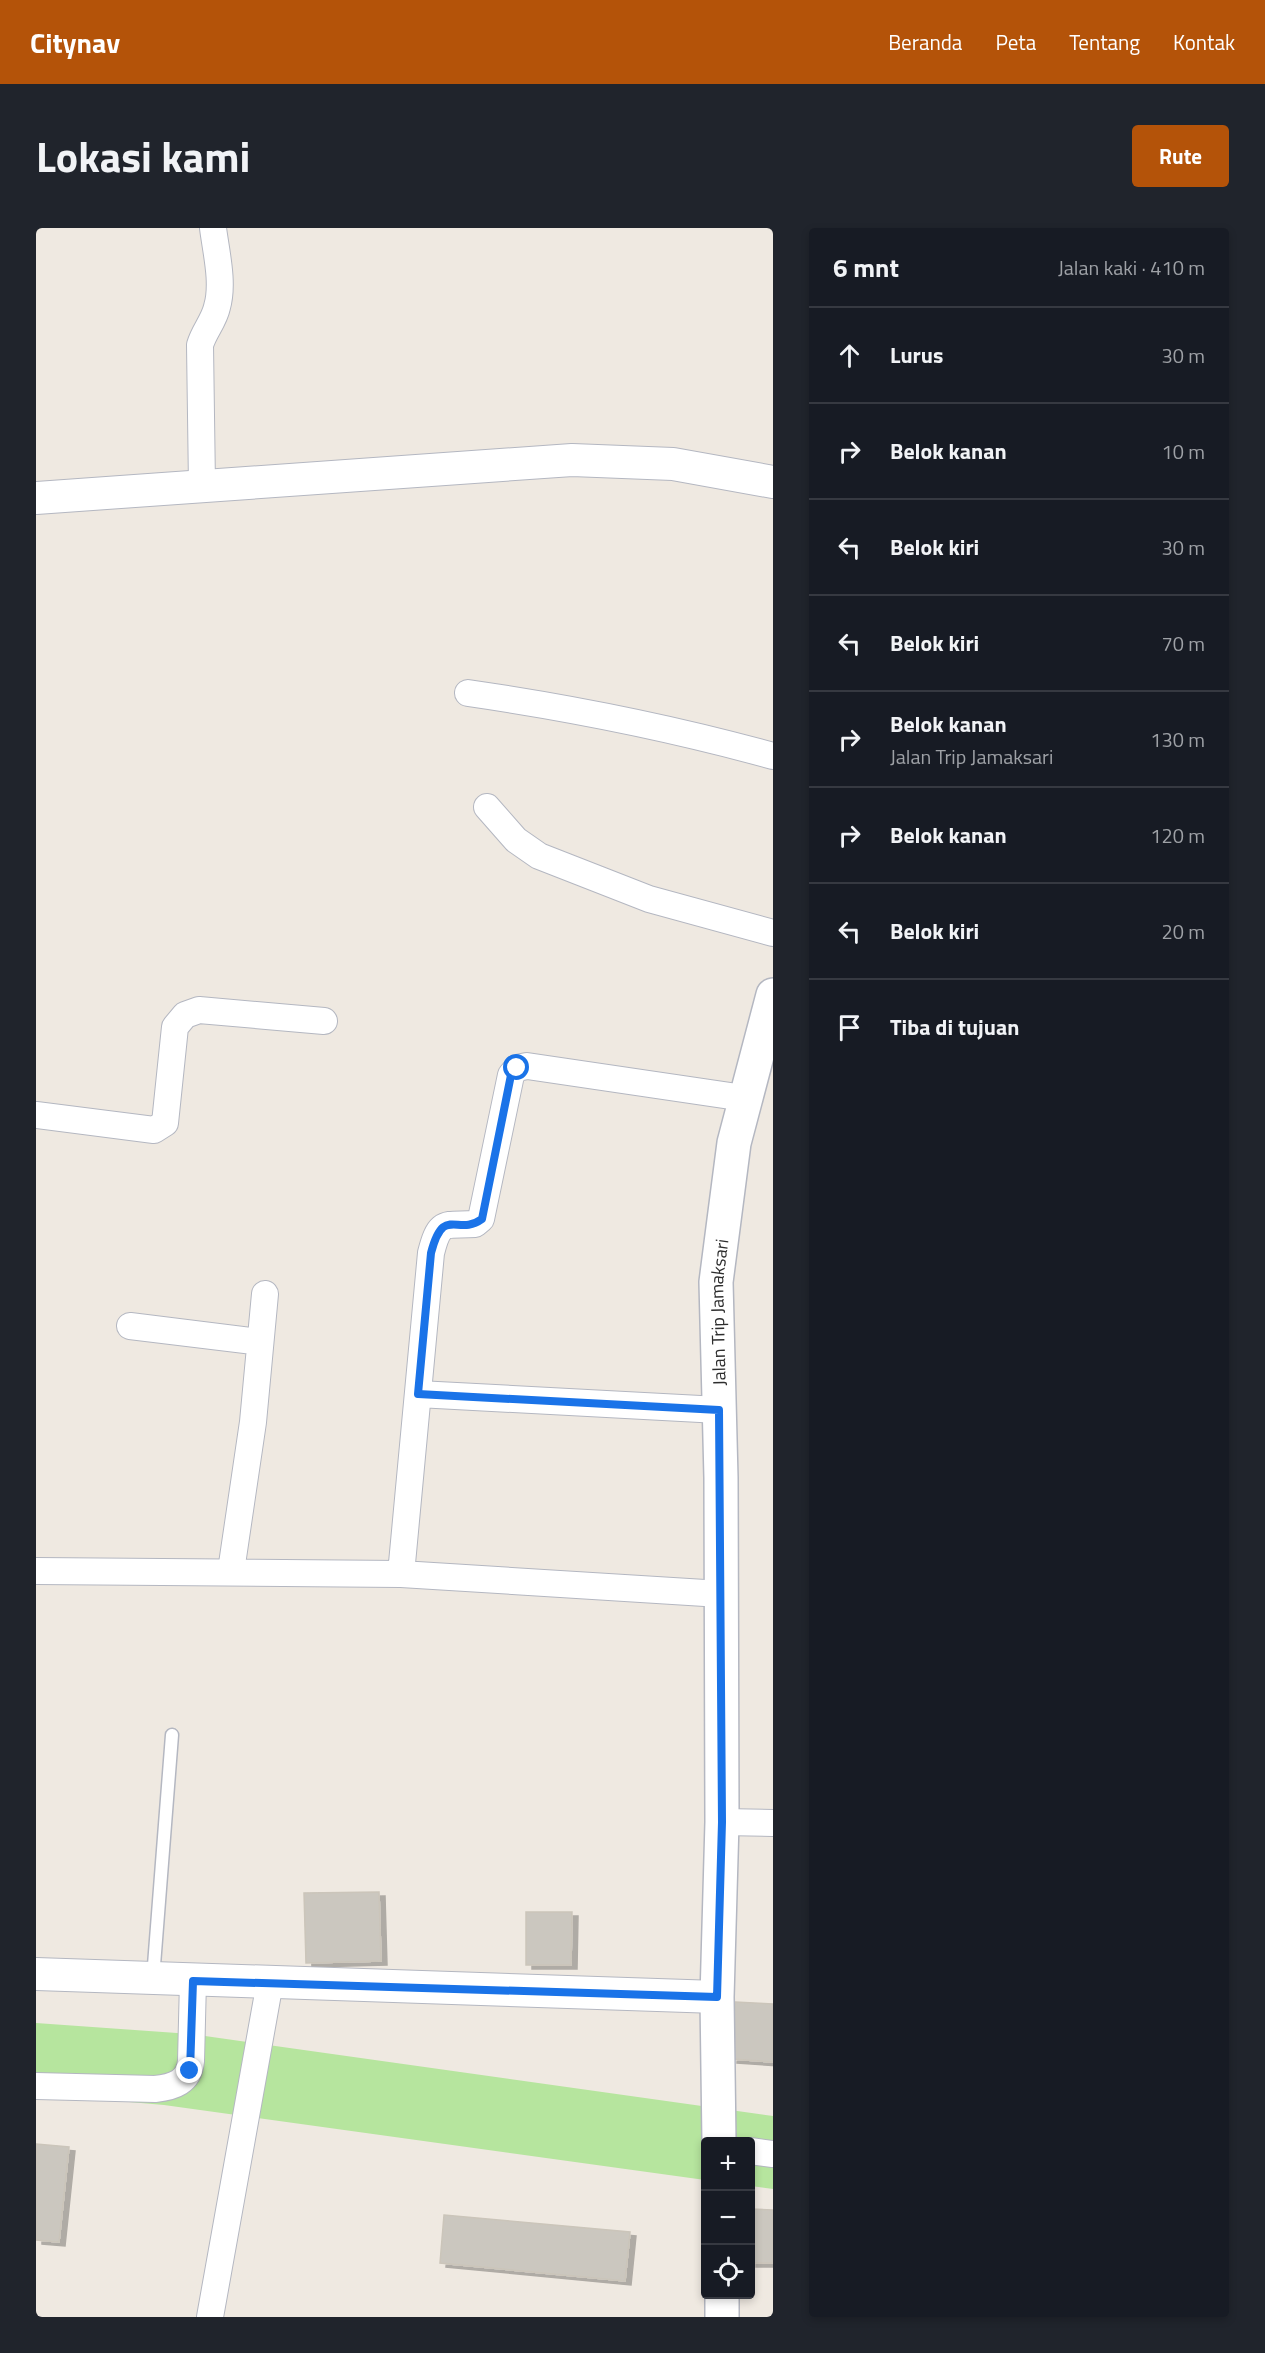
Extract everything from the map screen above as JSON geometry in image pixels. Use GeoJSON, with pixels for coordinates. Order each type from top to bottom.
{"type":"FeatureCollection","features":[{"type":"Feature","properties":{"kind":"main road","name":"Jalan Trip Jamaksari"},"geometry":{"type":"LineString","coordinates":[[719,2137],[717,1997],[722,1822],[721,1478],[716,1282],[734,1143],[773,995]]}},
{"type":"Feature","properties":{"kind":"main road"},"geometry":{"type":"LineString","coordinates":[[722,2299],[722,2317]]}},
{"type":"Feature","properties":{"kind":"street"},"geometry":{"type":"LineString","coordinates":[[202,486],[200,345],[204,329],[218,306],[213,228]]}},
{"type":"Feature","properties":{"kind":"street"},"geometry":{"type":"LineString","coordinates":[[36,498],[572,460],[673,464],[773,482]]}},
{"type":"Feature","properties":{"kind":"street"},"geometry":{"type":"LineString","coordinates":[[468,693],[551,705],[684,732],[773,756]]}},
{"type":"Feature","properties":{"kind":"street"},"geometry":{"type":"LineString","coordinates":[[487,807],[516,840],[539,856],[649,899],[773,933]]}},
{"type":"Feature","properties":{"kind":"street"},"geometry":{"type":"LineString","coordinates":[[36,1115],[154,1130],[165,1123],[175,1027],[185,1015],[199,1010],[324,1021]]}},
{"type":"Feature","properties":{"kind":"street"},"geometry":{"type":"LineString","coordinates":[[401,1574],[434,1239],[441,1228],[449,1223],[475,1224],[482,1219],[511,1075],[517,1068],[527,1066],[744,1098]]}},
{"type":"Feature","properties":{"kind":"street"},"geometry":{"type":"LineString","coordinates":[[231,1571],[253,1422],[265,1294]]}},
{"type":"Feature","properties":{"kind":"street"},"geometry":{"type":"LineString","coordinates":[[130,1326],[260,1342]]}},
{"type":"Feature","properties":{"kind":"street"},"geometry":{"type":"LineString","coordinates":[[418,1394],[719,1414]]}},
{"type":"Feature","properties":{"kind":"street"},"geometry":{"type":"LineString","coordinates":[[36,1571],[401,1574],[721,1594]]}},
{"type":"Feature","properties":{"kind":"street"},"geometry":{"type":"LineString","coordinates":[[722,1822],[773,1823]]}},
{"type":"Feature","properties":{"kind":"street"},"geometry":{"type":"LineString","coordinates":[[36,1974],[717,1997]]}},
{"type":"Feature","properties":{"kind":"street"},"geometry":{"type":"LineString","coordinates":[[36,2086],[155,2089],[171,2087],[183,2080],[190,2071],[193,1981]]}},
{"type":"Feature","properties":{"kind":"street"},"geometry":{"type":"LineString","coordinates":[[210,2317],[263,1982]]}},
{"type":"Feature","properties":{"kind":"street"},"geometry":{"type":"LineString","coordinates":[[755,2152],[773,2154]]}},
{"type":"Feature","properties":{"kind":"lane"},"geometry":{"type":"LineString","coordinates":[[153,1979],[172,1735]]}},
{"type":"Feature","properties":{"kind":"green space"},"geometry":{"type":"Polygon","coordinates":[[[36,2023],[191,2034],[773,2116],[773,2189],[755,2187],[755,2137],[701,2137],[701,2179],[164,2105],[36,2094],[36,2023]]]}},
{"type":"Feature","properties":{"kind":"building"},"geometry":{"type":"Polygon","coordinates":[[[379,1892],[381,1961],[306,1963],[304,1893],[379,1892]]]}},
{"type":"Feature","properties":{"kind":"building"},"geometry":{"type":"Polygon","coordinates":[[[526,1912],[572,1912],[571,1965],[526,1965],[526,1912]]]}},
{"type":"Feature","properties":{"kind":"building"},"geometry":{"type":"Polygon","coordinates":[[[735,2002],[773,2004],[773,2062],[731,2059],[735,2002]]]}},
{"type":"Feature","properties":{"kind":"building"},"geometry":{"type":"Polygon","coordinates":[[[36,2144],[69,2147],[59,2242],[36,2240],[36,2144]]]}},
{"type":"Feature","properties":{"kind":"building"},"geometry":{"type":"Polygon","coordinates":[[[755,2209],[773,2210],[773,2263],[755,2263],[755,2209]]]}},
{"type":"Feature","properties":{"kind":"building"},"geometry":{"type":"Polygon","coordinates":[[[444,2215],[630,2232],[625,2281],[440,2263],[444,2215]]]}},
{"type":"Feature","properties":{"kind":"route"},"geometry":{"type":"LineString","coordinates":[[190,2071],[193,1981],[717,1997],[722,1822],[719,1410],[418,1394],[434,1239],[441,1228],[449,1223],[475,1224],[482,1219],[511,1075],[517,1068]]}}]}
